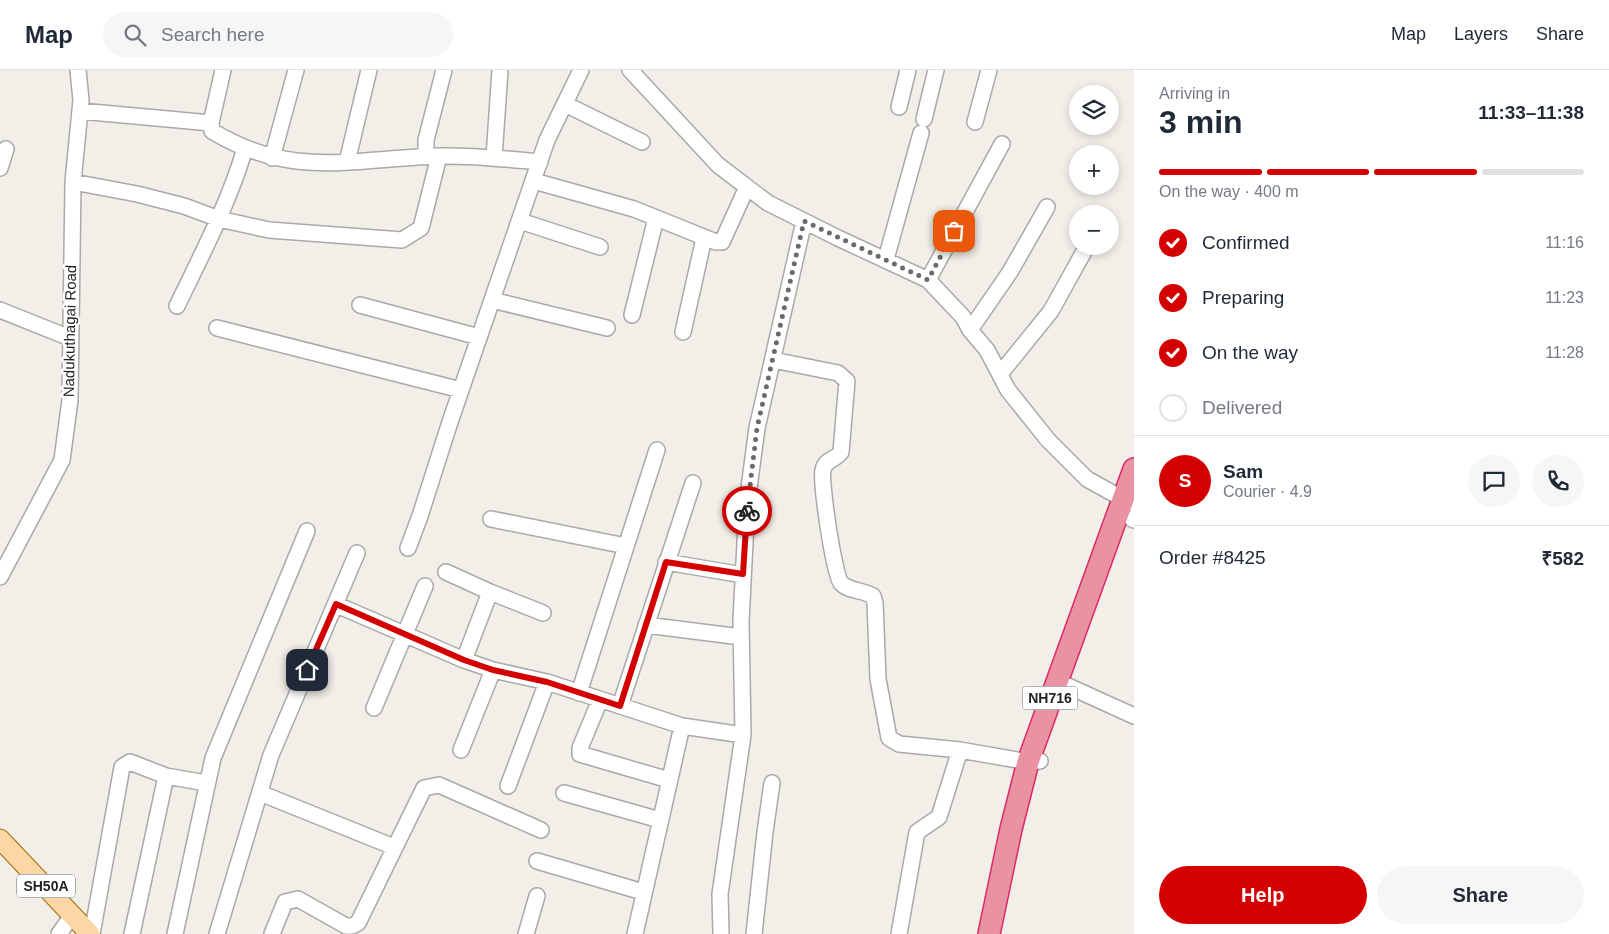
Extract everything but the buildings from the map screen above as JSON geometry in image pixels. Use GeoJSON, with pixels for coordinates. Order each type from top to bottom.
{"type":"FeatureCollection","features":[{"type":"Feature","properties":{"kind":"highway","name":"NH716"},"geometry":{"type":"LineString","coordinates":[[1003,934],[1034,761],[1068,686],[1131,511],[1134,469]]}},
{"type":"Feature","properties":{"kind":"highway","name":"NH716"},"geometry":{"type":"LineString","coordinates":[[989,934],[1011,829],[1034,761],[1131,511]]}},
{"type":"Feature","properties":{"kind":"main road","name":"SH50A"},"geometry":{"type":"LineString","coordinates":[[0,839],[91,934]]}},
{"type":"Feature","properties":{"kind":"street","name":"Nadukuthagai Road"},"geometry":{"type":"LineString","coordinates":[[0,577],[62,460],[70,400],[73,182],[81,100],[78,70]]}},
{"type":"Feature","properties":{"kind":"street"},"geometry":{"type":"LineString","coordinates":[[223,70],[211,123],[212,131],[245,148],[272,158],[317,164],[432,156],[540,162]]}},
{"type":"Feature","properties":{"kind":"street"},"geometry":{"type":"LineString","coordinates":[[272,158],[296,70]]}},
{"type":"Feature","properties":{"kind":"street"},"geometry":{"type":"LineString","coordinates":[[347,162],[369,70]]}},
{"type":"Feature","properties":{"kind":"street"},"geometry":{"type":"LineString","coordinates":[[73,182],[165,201],[219,219],[269,230],[402,240],[421,228],[432,156],[426,140],[444,70]]}},
{"type":"Feature","properties":{"kind":"street"},"geometry":{"type":"LineString","coordinates":[[494,158],[500,70]]}},
{"type":"Feature","properties":{"kind":"street"},"geometry":{"type":"LineString","coordinates":[[408,548],[547,140],[581,70]]}},
{"type":"Feature","properties":{"kind":"street"},"geometry":{"type":"LineString","coordinates":[[630,70],[718,165],[768,203],[928,280],[963,317],[970,330],[987,350],[1008,390],[1048,440],[1087,479],[1131,511]]}},
{"type":"Feature","properties":{"kind":"street"},"geometry":{"type":"LineString","coordinates":[[898,107],[908,70]]}},
{"type":"Feature","properties":{"kind":"street"},"geometry":{"type":"LineString","coordinates":[[886,259],[923,126],[936,70]]}},
{"type":"Feature","properties":{"kind":"street"},"geometry":{"type":"LineString","coordinates":[[975,122],[989,70]]}},
{"type":"Feature","properties":{"kind":"street"},"geometry":{"type":"LineString","coordinates":[[565,104],[642,142]]}},
{"type":"Feature","properties":{"kind":"street"},"geometry":{"type":"LineString","coordinates":[[80,111],[211,123]]}},
{"type":"Feature","properties":{"kind":"street"},"geometry":{"type":"LineString","coordinates":[[928,280],[1002,144]]}},
{"type":"Feature","properties":{"kind":"street"},"geometry":{"type":"LineString","coordinates":[[177,306],[219,219],[234,184],[245,148]]}},
{"type":"Feature","properties":{"kind":"street"},"geometry":{"type":"LineString","coordinates":[[0,168],[6,149]]}},
{"type":"Feature","properties":{"kind":"street"},"geometry":{"type":"LineString","coordinates":[[534,181],[634,209],[704,238],[722,242],[747,187]]}},
{"type":"Feature","properties":{"kind":"street"},"geometry":{"type":"LineString","coordinates":[[970,330],[1010,272],[1047,207]]}},
{"type":"Feature","properties":{"kind":"street"},"geometry":{"type":"LineString","coordinates":[[632,315],[656,218]]}},
{"type":"Feature","properties":{"kind":"street"},"geometry":{"type":"LineString","coordinates":[[520,221],[600,247]]}},
{"type":"Feature","properties":{"kind":"street"},"geometry":{"type":"LineString","coordinates":[[721,934],[720,894],[743,735],[741,637],[747,503],[757,428],[804,221]]}},
{"type":"Feature","properties":{"kind":"street"},"geometry":{"type":"LineString","coordinates":[[683,332],[704,238]]}},
{"type":"Feature","properties":{"kind":"street"},"geometry":{"type":"LineString","coordinates":[[1000,374],[1051,310],[1082,255]]}},
{"type":"Feature","properties":{"kind":"street"},"geometry":{"type":"LineString","coordinates":[[492,300],[607,328]]}},
{"type":"Feature","properties":{"kind":"street"},"geometry":{"type":"LineString","coordinates":[[360,305],[479,337]]}},
{"type":"Feature","properties":{"kind":"street"},"geometry":{"type":"LineString","coordinates":[[0,310],[70,338]]}},
{"type":"Feature","properties":{"kind":"street"},"geometry":{"type":"LineString","coordinates":[[217,328],[461,390]]}},
{"type":"Feature","properties":{"kind":"street"},"geometry":{"type":"LineString","coordinates":[[773,360],[838,373],[847,382],[841,452],[838,456],[828,460],[822,472],[832,548],[839,580],[842,585],[865,591],[873,596],[876,603],[878,679],[889,738],[899,744],[960,750],[1034,761]]}},
{"type":"Feature","properties":{"kind":"street"},"geometry":{"type":"LineString","coordinates":[[579,692],[657,450]]}},
{"type":"Feature","properties":{"kind":"street"},"geometry":{"type":"LineString","coordinates":[[620,706],[693,483]]}},
{"type":"Feature","properties":{"kind":"street"},"geometry":{"type":"LineString","coordinates":[[491,518],[626,546]]}},
{"type":"Feature","properties":{"kind":"street"},"geometry":{"type":"LineString","coordinates":[[175,934],[206,783],[213,758],[307,531]]}},
{"type":"Feature","properties":{"kind":"street"},"geometry":{"type":"LineString","coordinates":[[217,934],[271,755],[357,552]]}},
{"type":"Feature","properties":{"kind":"street"},"geometry":{"type":"LineString","coordinates":[[666,562],[743,574]]}},
{"type":"Feature","properties":{"kind":"street"},"geometry":{"type":"LineString","coordinates":[[446,572],[543,613]]}},
{"type":"Feature","properties":{"kind":"street"},"geometry":{"type":"LineString","coordinates":[[374,708],[425,586]]}},
{"type":"Feature","properties":{"kind":"street"},"geometry":{"type":"LineString","coordinates":[[464,660],[490,592]]}},
{"type":"Feature","properties":{"kind":"street"},"geometry":{"type":"LineString","coordinates":[[336,604],[405,636],[493,670],[547,682],[682,726],[743,735]]}},
{"type":"Feature","properties":{"kind":"street"},"geometry":{"type":"LineString","coordinates":[[646,624],[741,637]]}},
{"type":"Feature","properties":{"kind":"street"},"geometry":{"type":"LineString","coordinates":[[461,750],[493,670]]}},
{"type":"Feature","properties":{"kind":"street"},"geometry":{"type":"LineString","coordinates":[[508,786],[547,682]]}},
{"type":"Feature","properties":{"kind":"street"},"geometry":{"type":"LineString","coordinates":[[1068,686],[1134,716]]}},
{"type":"Feature","properties":{"kind":"street"},"geometry":{"type":"LineString","coordinates":[[600,700],[580,748],[580,754],[669,780]]}},
{"type":"Feature","properties":{"kind":"street"},"geometry":{"type":"LineString","coordinates":[[635,934],[682,726]]}},
{"type":"Feature","properties":{"kind":"street"},"geometry":{"type":"LineString","coordinates":[[899,934],[917,832],[939,817],[960,750]]}},
{"type":"Feature","properties":{"kind":"street"},"geometry":{"type":"LineString","coordinates":[[91,934],[122,767],[130,762],[166,776],[206,783]]}},
{"type":"Feature","properties":{"kind":"street"},"geometry":{"type":"LineString","coordinates":[[132,934],[166,776]]}},
{"type":"Feature","properties":{"kind":"street"},"geometry":{"type":"LineString","coordinates":[[754,934],[764,832],[772,783]]}},
{"type":"Feature","properties":{"kind":"street"},"geometry":{"type":"LineString","coordinates":[[272,934],[285,902],[292,899],[298,899],[346,926],[358,923],[424,788],[431,785],[439,785],[541,830]]}},
{"type":"Feature","properties":{"kind":"street"},"geometry":{"type":"LineString","coordinates":[[260,792],[394,847]]}},
{"type":"Feature","properties":{"kind":"street"},"geometry":{"type":"LineString","coordinates":[[564,793],[660,820]]}},
{"type":"Feature","properties":{"kind":"street"},"geometry":{"type":"LineString","coordinates":[[537,861],[643,892]]}},
{"type":"Feature","properties":{"kind":"street"},"geometry":{"type":"LineString","coordinates":[[526,934],[538,896]]}},
{"type":"Feature","properties":{"kind":"street"},"geometry":{"type":"LineString","coordinates":[[58,934],[73,914]]}},
{"type":"Feature","properties":{"kind":"way so far"},"geometry":{"type":"LineString","coordinates":[[747,511],[757,428],[804,221],[928,280],[954,231]]}},
{"type":"Feature","properties":{"kind":"route"},"geometry":{"type":"LineString","coordinates":[[307,670],[336,604],[405,636],[464,660],[493,670],[547,682],[620,706],[666,562],[743,574],[747,511]]}}]}
